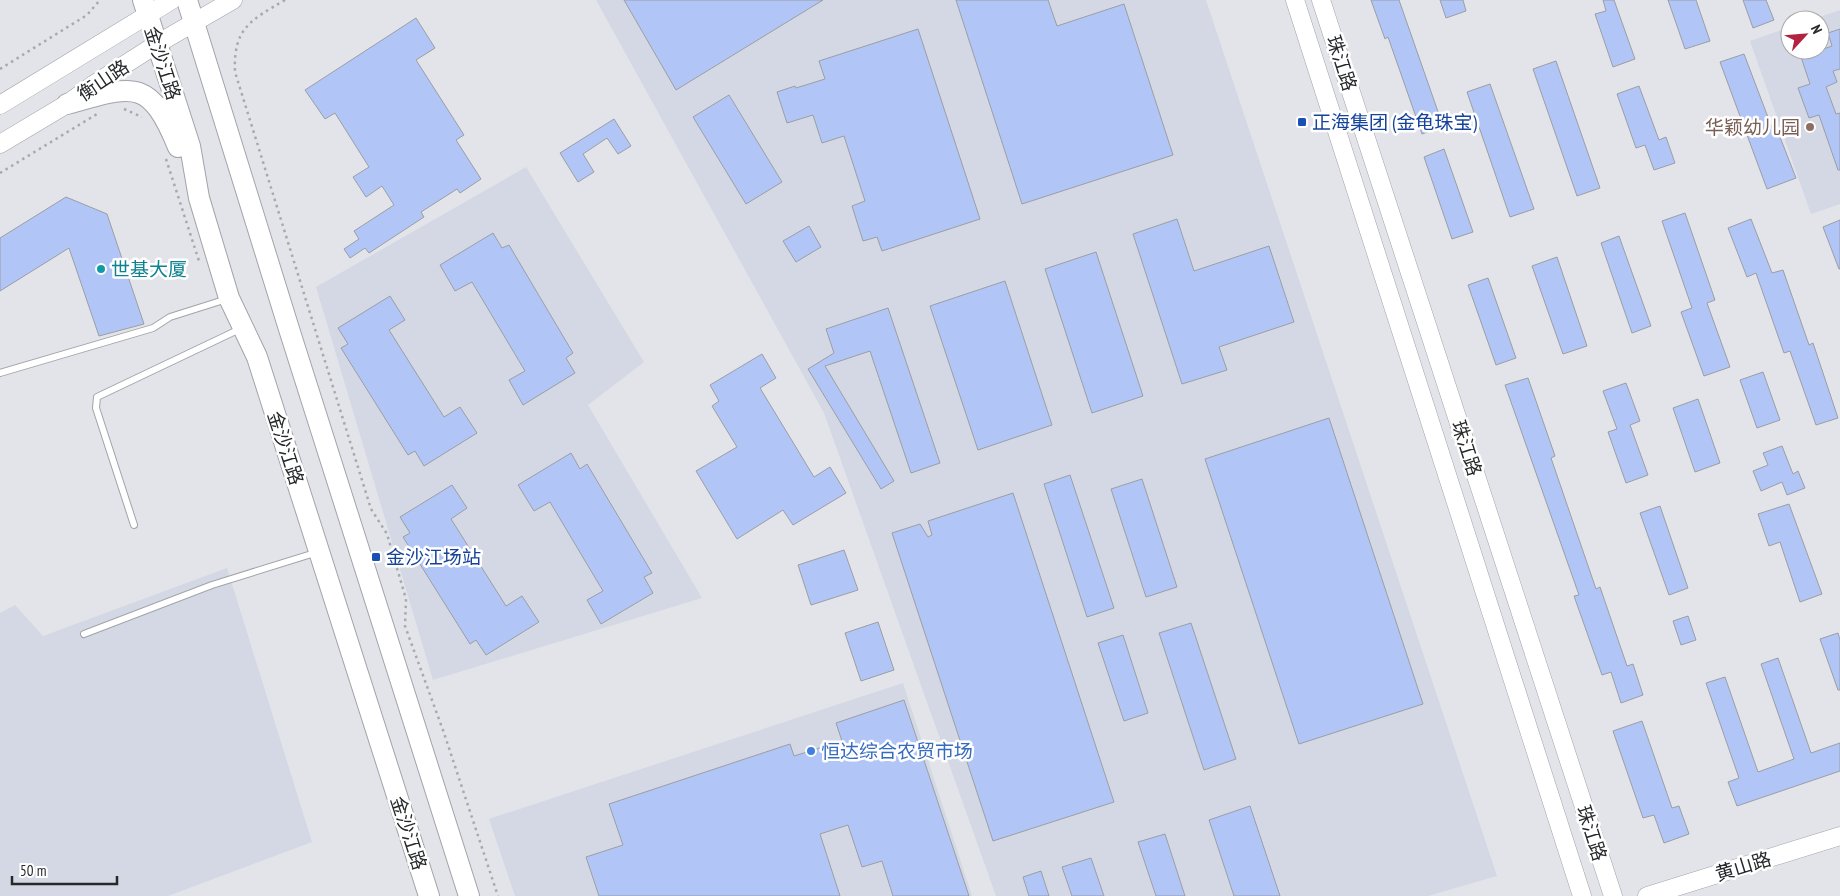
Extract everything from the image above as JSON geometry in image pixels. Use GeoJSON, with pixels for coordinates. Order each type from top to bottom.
{"type":"FeatureCollection","features":[{"type":"Feature","properties":{"kind":"main road","name":"衡山路"},"geometry":{"type":"LineString","coordinates":[[0,105],[145,7],[172,0]]}},
{"type":"Feature","properties":{"kind":"main road","name":"金沙江路"},"geometry":{"type":"LineString","coordinates":[[187,0],[469,896]]}},
{"type":"Feature","properties":{"kind":"main road","name":"衡山路"},"geometry":{"type":"LineString","coordinates":[[0,144],[67,104],[157,44],[232,0]]}},
{"type":"Feature","properties":{"kind":"main road"},"geometry":{"type":"LineString","coordinates":[[1294,0],[1582,896]]}},
{"type":"Feature","properties":{"kind":"main road","name":"珠江路"},"geometry":{"type":"LineString","coordinates":[[1321,0],[1613,896]]}},
{"type":"Feature","properties":{"kind":"main road","name":"金沙江路"},"geometry":{"type":"LineString","coordinates":[[145,7],[190,146],[199,198],[229,298],[257,357],[429,896]]}},
{"type":"Feature","properties":{"kind":"main road"},"geometry":{"type":"LineString","coordinates":[[67,104],[120,91],[137,92],[154,102],[169,126],[199,198]]}},
{"type":"Feature","properties":{"kind":"main road","name":"黄山路"},"geometry":{"type":"LineString","coordinates":[[1647,896],[1840,836]]}},
{"type":"Feature","properties":{"kind":"lane"},"geometry":{"type":"LineString","coordinates":[[0,373],[153,328],[170,317],[229,298]]}},
{"type":"Feature","properties":{"kind":"lane"},"geometry":{"type":"LineString","coordinates":[[134,525],[96,408],[97,397],[243,328]]}},
{"type":"Feature","properties":{"kind":"lane"},"geometry":{"type":"LineString","coordinates":[[84,634],[236,577],[319,552]]}},
{"type":"Feature","properties":{"kind":"path"},"geometry":{"type":"LineString","coordinates":[[0,69],[87,15],[100,0]]}},
{"type":"Feature","properties":{"kind":"path"},"geometry":{"type":"LineString","coordinates":[[285,0],[260,15],[246,26],[239,36],[234,55],[235,72],[371,509],[387,534],[406,599],[406,626],[498,896]]}},
{"type":"Feature","properties":{"kind":"path"},"geometry":{"type":"LineString","coordinates":[[117,108],[125,109],[148,122]]}},
{"type":"Feature","properties":{"kind":"path"},"geometry":{"type":"LineString","coordinates":[[0,173],[100,113]]}},
{"type":"Feature","properties":{"kind":"path"},"geometry":{"type":"LineString","coordinates":[[164,154],[200,264]]}},
{"type":"Feature","properties":{"kind":"shaded area"},"geometry":{"type":"Polygon","coordinates":[[[596,0],[1206,0],[1497,876],[1428,896],[996,896],[824,413],[596,0]]]}},
{"type":"Feature","properties":{"kind":"shaded area","name":"华颖幼儿园"},"geometry":{"type":"Polygon","coordinates":[[[1840,10],[1840,204],[1811,214],[1750,41],[1780,30],[1780,60],[1830,60],[1830,13],[1840,10]]]}},
{"type":"Feature","properties":{"kind":"shaded area"},"geometry":{"type":"Polygon","coordinates":[[[526,167],[644,362],[588,405],[702,598],[433,680],[316,287],[526,167]]]}},
{"type":"Feature","properties":{"kind":"shaded area"},"geometry":{"type":"Polygon","coordinates":[[[227,568],[312,842],[168,896],[0,896],[0,613],[15,605],[43,636],[227,568]]]}},
{"type":"Feature","properties":{"kind":"shaded area","name":"恒达综合农贸市场"},"geometry":{"type":"Polygon","coordinates":[[[903,683],[972,896],[515,896],[489,819],[903,683]]]}},
{"type":"Feature","properties":{"kind":"building"},"geometry":{"type":"Polygon","coordinates":[[[624,0],[823,0],[676,90],[624,0]]]}},
{"type":"Feature","properties":{"kind":"building"},"geometry":{"type":"Polygon","coordinates":[[[956,0],[1048,0],[1057,26],[1124,4],[1173,155],[1022,204],[956,0]]]}},
{"type":"Feature","properties":{"kind":"building"},"geometry":{"type":"Polygon","coordinates":[[[1371,0],[1399,0],[1443,126],[1422,134],[1388,37],[1385,39],[1371,0]]]}},
{"type":"Feature","properties":{"kind":"building"},"geometry":{"type":"Polygon","coordinates":[[[1440,0],[1463,0],[1466,11],[1446,18],[1440,0]]]}},
{"type":"Feature","properties":{"kind":"building"},"geometry":{"type":"Polygon","coordinates":[[[1603,0],[1614,0],[1635,59],[1613,67],[1595,14],[1606,11],[1603,0]]]}},
{"type":"Feature","properties":{"kind":"building"},"geometry":{"type":"Polygon","coordinates":[[[1668,0],[1696,0],[1710,41],[1685,49],[1668,0]]]}},
{"type":"Feature","properties":{"kind":"building"},"geometry":{"type":"Polygon","coordinates":[[[1743,0],[1766,0],[1774,20],[1753,28],[1743,0]]]}},
{"type":"Feature","properties":{"kind":"building"},"geometry":{"type":"Polygon","coordinates":[[[416,18],[435,48],[416,60],[464,135],[456,140],[481,179],[460,193],[457,189],[421,212],[424,217],[369,253],[365,248],[350,258],[344,249],[359,239],[354,231],[394,205],[382,186],[366,197],[353,177],[369,167],[335,113],[325,119],[305,90],[416,18]]]}},
{"type":"Feature","properties":{"kind":"building"},"geometry":{"type":"Polygon","coordinates":[[[918,29],[980,219],[882,251],[877,237],[863,241],[852,206],[865,201],[844,136],[822,143],[813,115],[787,123],[777,92],[825,79],[819,61],[918,29]]]}},
{"type":"Feature","properties":{"kind":"building"},"geometry":{"type":"Polygon","coordinates":[[[1840,29],[1840,69],[1833,71],[1837,82],[1826,87],[1836,114],[1840,113],[1840,170],[1838,170],[1819,115],[1809,118],[1798,88],[1810,84],[1802,60],[1830,60],[1830,47],[1832,46],[1830,32],[1840,29]]]}},
{"type":"Feature","properties":{"kind":"building"},"geometry":{"type":"Polygon","coordinates":[[[1744,54],[1774,133],[1778,132],[1796,178],[1767,189],[1720,62],[1744,54]]]}},
{"type":"Feature","properties":{"kind":"building"},"geometry":{"type":"Polygon","coordinates":[[[1556,61],[1600,188],[1577,196],[1533,69],[1556,61]]]}},
{"type":"Feature","properties":{"kind":"building"},"geometry":{"type":"Polygon","coordinates":[[[1490,84],[1534,209],[1510,217],[1467,92],[1490,84]]]}},
{"type":"Feature","properties":{"kind":"building"},"geometry":{"type":"Polygon","coordinates":[[[1639,86],[1659,140],[1666,137],[1675,163],[1654,170],[1645,145],[1636,148],[1617,94],[1639,86]]]}},
{"type":"Feature","properties":{"kind":"building"},"geometry":{"type":"Polygon","coordinates":[[[729,95],[782,182],[746,204],[693,117],[729,95]]]}},
{"type":"Feature","properties":{"kind":"building"},"geometry":{"type":"Polygon","coordinates":[[[614,119],[631,146],[618,154],[607,138],[583,154],[594,172],[578,182],[560,153],[614,119]]]}},
{"type":"Feature","properties":{"kind":"building"},"geometry":{"type":"Polygon","coordinates":[[[1444,149],[1473,232],[1452,239],[1424,157],[1444,149]]]}},
{"type":"Feature","properties":{"kind":"building","name":"世基大厦"},"geometry":{"type":"Polygon","coordinates":[[[66,197],[107,214],[144,324],[99,336],[69,248],[0,291],[0,238],[66,197]]]}},
{"type":"Feature","properties":{"kind":"building"},"geometry":{"type":"Polygon","coordinates":[[[1685,213],[1715,300],[1707,303],[1730,367],[1704,376],[1681,312],[1692,308],[1662,221],[1685,213]]]}},
{"type":"Feature","properties":{"kind":"building"},"geometry":{"type":"Polygon","coordinates":[[[1177,219],[1194,271],[1269,246],[1294,322],[1219,347],[1227,370],[1182,384],[1133,234],[1177,219]]]}},
{"type":"Feature","properties":{"kind":"building"},"geometry":{"type":"Polygon","coordinates":[[[1751,219],[1772,273],[1783,270],[1809,345],[1813,343],[1838,418],[1816,425],[1790,351],[1784,353],[1756,273],[1747,277],[1728,228],[1751,219]]]}},
{"type":"Feature","properties":{"kind":"building"},"geometry":{"type":"Polygon","coordinates":[[[1840,220],[1840,269],[1839,269],[1823,227],[1840,220]]]}},
{"type":"Feature","properties":{"kind":"building"},"geometry":{"type":"Polygon","coordinates":[[[809,226],[821,247],[796,262],[783,241],[809,226]]]}},
{"type":"Feature","properties":{"kind":"building"},"geometry":{"type":"Polygon","coordinates":[[[493,233],[502,248],[509,245],[573,353],[566,358],[575,373],[523,405],[509,380],[525,371],[472,282],[455,291],[440,265],[493,233]]]}},
{"type":"Feature","properties":{"kind":"building"},"geometry":{"type":"Polygon","coordinates":[[[1619,236],[1651,326],[1632,333],[1601,243],[1619,236]]]}},
{"type":"Feature","properties":{"kind":"building"},"geometry":{"type":"Polygon","coordinates":[[[1096,252],[1143,396],[1092,413],[1045,269],[1096,252]]]}},
{"type":"Feature","properties":{"kind":"building"},"geometry":{"type":"Polygon","coordinates":[[[1557,257],[1587,346],[1563,354],[1532,266],[1557,257]]]}},
{"type":"Feature","properties":{"kind":"building"},"geometry":{"type":"Polygon","coordinates":[[[1488,278],[1516,358],[1496,365],[1468,285],[1488,278]]]}},
{"type":"Feature","properties":{"kind":"building"},"geometry":{"type":"Polygon","coordinates":[[[1005,281],[1052,425],[978,450],[930,306],[1005,281]]]}},
{"type":"Feature","properties":{"kind":"building"},"geometry":{"type":"Polygon","coordinates":[[[390,296],[405,320],[389,330],[444,417],[460,407],[477,433],[424,466],[415,451],[408,455],[341,348],[348,344],[338,328],[390,296]]]}},
{"type":"Feature","properties":{"kind":"building"},"geometry":{"type":"Polygon","coordinates":[[[888,308],[940,463],[911,473],[870,351],[825,366],[894,481],[881,489],[808,369],[834,353],[826,329],[888,308]]]}},
{"type":"Feature","properties":{"kind":"building"},"geometry":{"type":"Polygon","coordinates":[[[762,354],[776,378],[760,388],[814,477],[830,467],[846,493],[793,525],[783,510],[737,539],[696,471],[737,447],[712,406],[719,401],[710,385],[762,354]]]}},
{"type":"Feature","properties":{"kind":"building"},"geometry":{"type":"Polygon","coordinates":[[[1763,372],[1780,420],[1757,428],[1740,380],[1763,372]]]}},
{"type":"Feature","properties":{"kind":"building"},"geometry":{"type":"Polygon","coordinates":[[[1528,378],[1555,456],[1551,458],[1596,589],[1600,587],[1627,666],[1633,664],[1643,695],[1621,703],[1611,672],[1602,675],[1574,596],[1579,595],[1505,385],[1528,378]]]}},
{"type":"Feature","properties":{"kind":"building"},"geometry":{"type":"Polygon","coordinates":[[[1626,383],[1640,421],[1630,425],[1648,475],[1626,483],[1608,432],[1617,429],[1603,391],[1626,383]]]}},
{"type":"Feature","properties":{"kind":"building"},"geometry":{"type":"Polygon","coordinates":[[[1698,399],[1720,463],[1695,472],[1673,408],[1698,399]]]}},
{"type":"Feature","properties":{"kind":"building"},"geometry":{"type":"Polygon","coordinates":[[[1329,418],[1423,704],[1299,744],[1205,459],[1329,418]]]}},
{"type":"Feature","properties":{"kind":"building"},"geometry":{"type":"Polygon","coordinates":[[[1782,446],[1793,474],[1798,471],[1805,488],[1787,495],[1782,482],[1761,491],[1753,471],[1768,465],[1763,453],[1782,446]]]}},
{"type":"Feature","properties":{"kind":"building"},"geometry":{"type":"Polygon","coordinates":[[[571,453],[580,469],[587,464],[652,573],[644,577],[653,593],[601,624],[587,600],[603,591],[550,502],[534,511],[518,485],[571,453]]]}},
{"type":"Feature","properties":{"kind":"building"},"geometry":{"type":"Polygon","coordinates":[[[1070,475],[1114,608],[1087,617],[1044,484],[1070,475]]]}},
{"type":"Feature","properties":{"kind":"building"},"geometry":{"type":"Polygon","coordinates":[[[1142,479],[1177,587],[1146,597],[1111,489],[1142,479]]]}},
{"type":"Feature","properties":{"kind":"building"},"geometry":{"type":"Polygon","coordinates":[[[452,485],[467,508],[451,519],[506,606],[522,596],[539,622],[486,655],[476,640],[470,644],[403,537],[410,533],[400,517],[452,485]]]}},
{"type":"Feature","properties":{"kind":"building"},"geometry":{"type":"Polygon","coordinates":[[[1013,493],[1114,802],[993,841],[892,533],[920,524],[928,537],[932,535],[928,521],[1013,493]]]}},
{"type":"Feature","properties":{"kind":"building"},"geometry":{"type":"Polygon","coordinates":[[[1789,504],[1822,594],[1800,602],[1780,542],[1769,546],[1758,514],[1789,504]]]}},
{"type":"Feature","properties":{"kind":"building"},"geometry":{"type":"Polygon","coordinates":[[[1660,506],[1688,588],[1669,595],[1640,513],[1660,506]]]}},
{"type":"Feature","properties":{"kind":"building"},"geometry":{"type":"Polygon","coordinates":[[[844,550],[858,590],[811,605],[798,565],[844,550]]]}},
{"type":"Feature","properties":{"kind":"building"},"geometry":{"type":"Polygon","coordinates":[[[1688,616],[1696,640],[1681,645],[1673,621],[1688,616]]]}},
{"type":"Feature","properties":{"kind":"building"},"geometry":{"type":"Polygon","coordinates":[[[878,622],[894,670],[861,681],[845,633],[878,622]]]}},
{"type":"Feature","properties":{"kind":"building"},"geometry":{"type":"Polygon","coordinates":[[[1191,623],[1236,759],[1204,770],[1159,633],[1191,623]]]}},
{"type":"Feature","properties":{"kind":"building"},"geometry":{"type":"Polygon","coordinates":[[[1838,633],[1840,640],[1840,690],[1838,690],[1820,639],[1838,633]]]}},
{"type":"Feature","properties":{"kind":"building"},"geometry":{"type":"Polygon","coordinates":[[[1123,635],[1148,713],[1124,721],[1098,643],[1123,635]]]}},
{"type":"Feature","properties":{"kind":"building"},"geometry":{"type":"Polygon","coordinates":[[[1778,658],[1811,753],[1840,743],[1840,771],[1737,806],[1728,782],[1739,778],[1706,683],[1725,677],[1758,772],[1794,759],[1761,664],[1778,658]]]}},
{"type":"Feature","properties":{"kind":"building","name":"恒达综合农贸市场"},"geometry":{"type":"Polygon","coordinates":[[[904,700],[969,896],[893,896],[882,861],[862,867],[848,825],[820,834],[840,896],[599,896],[586,857],[623,845],[609,804],[790,744],[794,756],[842,741],[836,723],[904,700]]]}},
{"type":"Feature","properties":{"kind":"building"},"geometry":{"type":"Polygon","coordinates":[[[1642,721],[1672,808],[1679,806],[1689,834],[1664,843],[1654,815],[1643,818],[1613,731],[1642,721]]]}},
{"type":"Feature","properties":{"kind":"building"},"geometry":{"type":"Polygon","coordinates":[[[1250,806],[1280,896],[1234,896],[1209,820],[1250,806]]]}},
{"type":"Feature","properties":{"kind":"building"},"geometry":{"type":"Polygon","coordinates":[[[1165,834],[1185,896],[1156,896],[1138,842],[1165,834]]]}},
{"type":"Feature","properties":{"kind":"building"},"geometry":{"type":"Polygon","coordinates":[[[1091,858],[1104,896],[1072,896],[1062,867],[1091,858]]]}},
{"type":"Feature","properties":{"kind":"building"},"geometry":{"type":"Polygon","coordinates":[[[1041,871],[1049,896],[1029,896],[1023,877],[1041,871]]]}},
{"type":"Feature","properties":{"kind":"place","name":"正海集团 (金龟珠宝)"},"geometry":{"type":"Point","coordinates":[1302,122]}},
{"type":"Feature","properties":{"kind":"place","name":"华颖幼儿园"},"geometry":{"type":"Point","coordinates":[1810,127]}},
{"type":"Feature","properties":{"kind":"place","name":"世基大厦"},"geometry":{"type":"Point","coordinates":[101,269]}},
{"type":"Feature","properties":{"kind":"place","name":"金沙江场站"},"geometry":{"type":"Point","coordinates":[376,557]}},
{"type":"Feature","properties":{"kind":"place","name":"恒达综合农贸市场"},"geometry":{"type":"Point","coordinates":[811,751]}}]}
